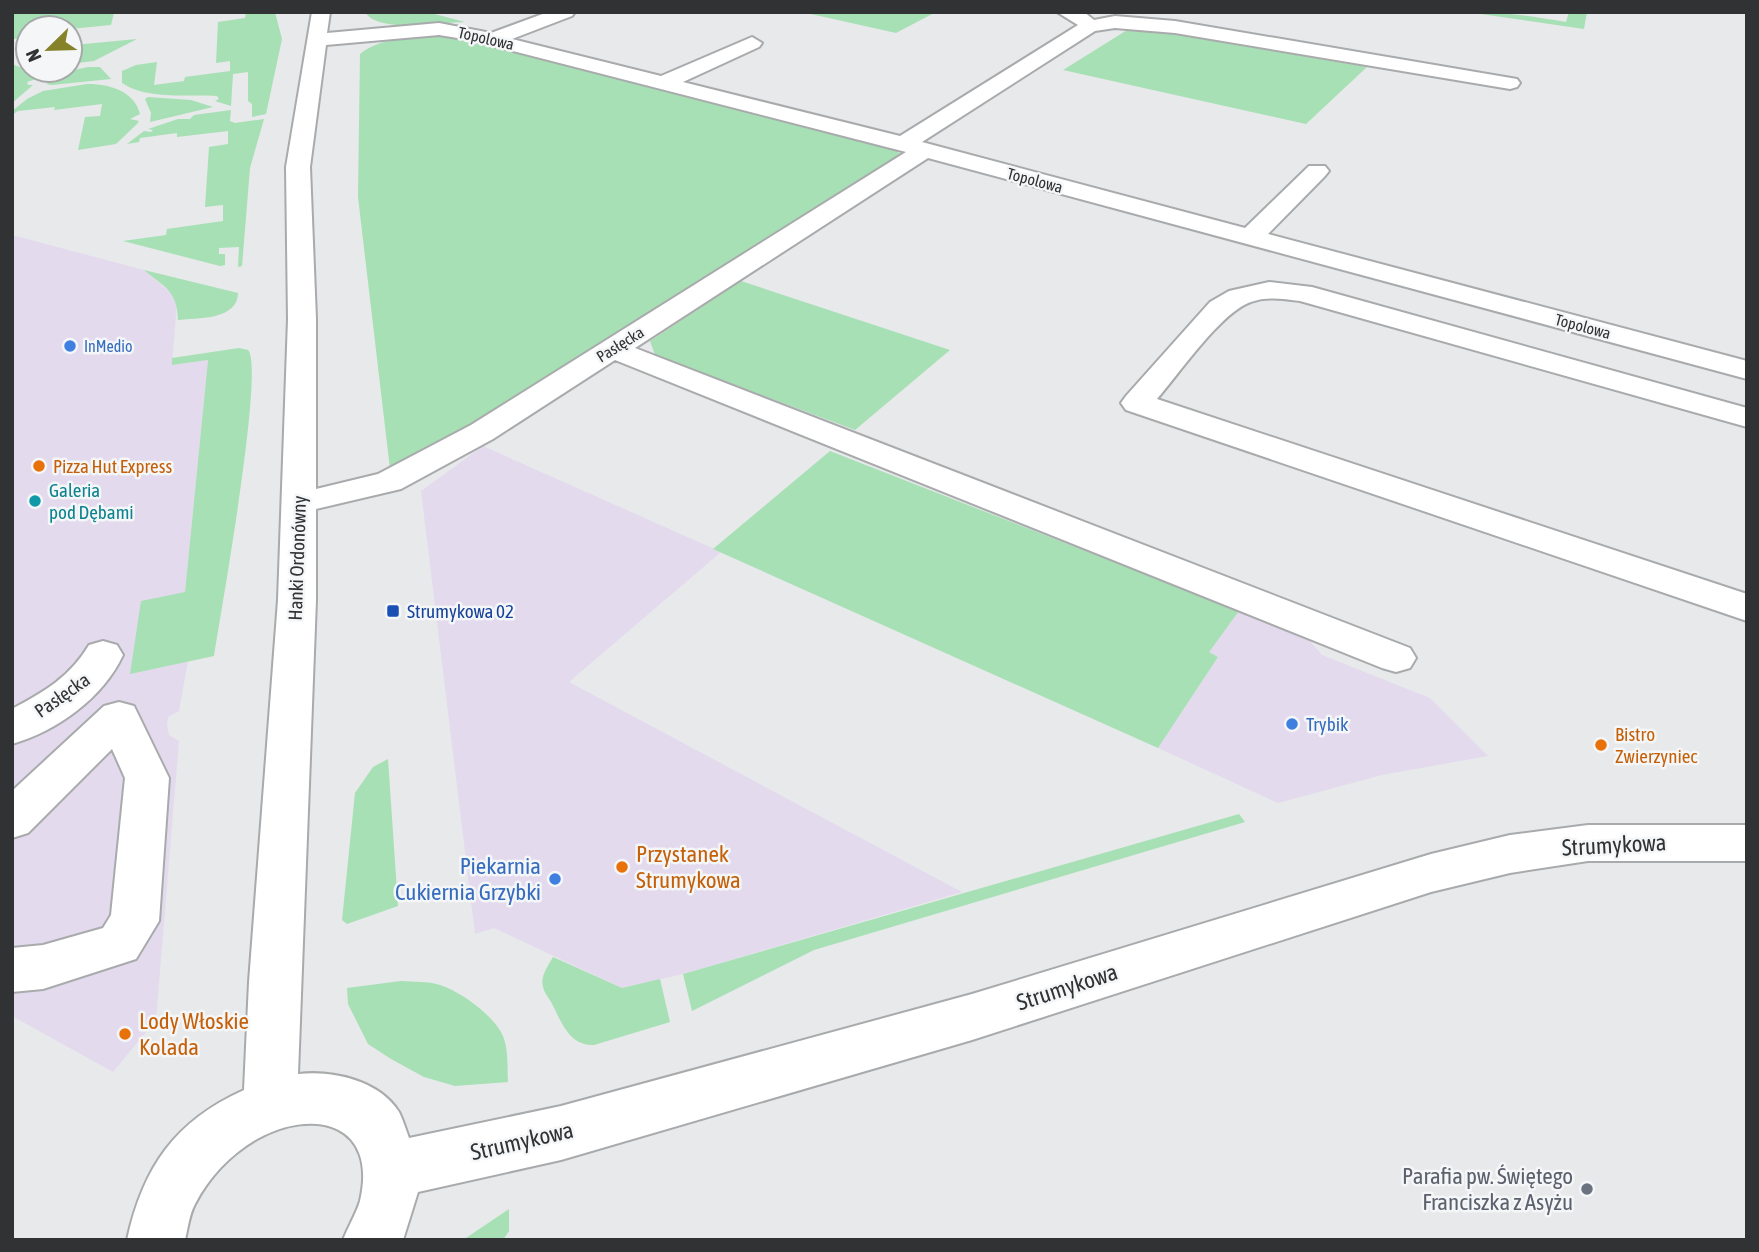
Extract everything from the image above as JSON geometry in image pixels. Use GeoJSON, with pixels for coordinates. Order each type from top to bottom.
{"type":"FeatureCollection","features":[{"type":"Feature","properties":{"kind":"street"},"geometry":{"type":"LineString","coordinates":[[493,39],[566,12]]}},
{"type":"Feature","properties":{"kind":"street"},"geometry":{"type":"LineString","coordinates":[[1077,18],[1175,27],[1510,83]]}},
{"type":"Feature","properties":{"kind":"street","name":"Pasłęcka"},"geometry":{"type":"LineString","coordinates":[[299,503],[389,482],[482,432],[612,349],[914,147],[1077,18]]}},
{"type":"Feature","properties":{"kind":"street","name":"Topolowa"},"geometry":{"type":"LineString","coordinates":[[319,26],[439,29],[493,39],[914,147],[1747,370]]}},
{"type":"Feature","properties":{"kind":"street","name":"Hanki Ordonówny"},"geometry":{"type":"LineString","coordinates":[[270,1105],[276,942],[297,600],[302,319],[298,167],[319,26]]}},
{"type":"Feature","properties":{"kind":"street"},"geometry":{"type":"LineString","coordinates":[[663,83],[751,43]]}},
{"type":"Feature","properties":{"kind":"street"},"geometry":{"type":"LineString","coordinates":[[1250,237],[1317,171]]}},
{"type":"Feature","properties":{"kind":"street"},"geometry":{"type":"LineString","coordinates":[[1747,418],[1303,293],[1277,290],[1254,291],[1230,300],[1220,308],[1137,403],[1747,608]]}},
{"type":"Feature","properties":{"kind":"street"},"geometry":{"type":"LineString","coordinates":[[612,349],[1396,658]]}},
{"type":"Feature","properties":{"kind":"street","name":"Pasłęcka"},"geometry":{"type":"LineString","coordinates":[[12,729],[85,682],[99,668],[103,654]]}},
{"type":"Feature","properties":{"kind":"street"},"geometry":{"type":"LineString","coordinates":[[12,820],[41,788],[119,717],[147,778],[135,921],[118,944],[43,967],[12,970]]}},
{"type":"Feature","properties":{"kind":"street","name":"Strumykowa"},"geometry":{"type":"LineString","coordinates":[[392,1170],[561,1133],[972,1017],[1431,873],[1510,854],[1588,844],[1664,841],[1747,843]]}},
{"type":"Feature","properties":{"kind":"street"},"geometry":{"type":"LineString","coordinates":[[156,1240],[160,1216],[172,1186],[192,1159],[215,1136],[241,1118],[270,1105],[301,1098],[329,1098],[353,1106],[373,1122],[387,1143],[392,1170],[385,1212],[372,1240]]}},
{"type":"Feature","properties":{"kind":"shaded area"},"geometry":{"type":"Polygon","coordinates":[[[12,235],[144,270],[172,294],[177,302],[172,365],[208,360],[185,592],[131,673],[188,661],[179,711],[168,717],[167,725],[169,735],[179,741],[156,1020],[113,1072],[12,1016],[12,235]]]}},
{"type":"Feature","properties":{"kind":"shaded area"},"geometry":{"type":"Polygon","coordinates":[[[483,446],[721,552],[569,682],[962,892],[683,974],[622,988],[494,928],[475,934],[421,491],[483,446]]]}},
{"type":"Feature","properties":{"kind":"shaded area"},"geometry":{"type":"Polygon","coordinates":[[[1239,611],[1309,640],[1322,655],[1430,698],[1488,756],[1382,775],[1278,803],[1158,748],[1218,657],[1208,652],[1239,611]]]}},
{"type":"Feature","properties":{"kind":"green space"},"geometry":{"type":"Polygon","coordinates":[[[12,12],[121,12],[114,13],[111,25],[84,28],[84,14],[14,14],[12,39],[12,12]]]}},
{"type":"Feature","properties":{"kind":"green space"},"geometry":{"type":"Polygon","coordinates":[[[246,12],[275,12],[282,39],[266,114],[252,117],[252,104],[248,101],[248,72],[233,74],[231,106],[215,101],[219,99],[217,96],[156,94],[122,83],[122,71],[136,65],[157,62],[154,85],[184,81],[185,77],[230,71],[230,61],[216,63],[218,22],[245,18],[246,12]]]}},
{"type":"Feature","properties":{"kind":"green space"},"geometry":{"type":"Polygon","coordinates":[[[365,12],[427,12],[465,22],[396,25],[372,19],[365,12]]]}},
{"type":"Feature","properties":{"kind":"green space"},"geometry":{"type":"Polygon","coordinates":[[[802,12],[936,12],[896,33],[802,12]]]}},
{"type":"Feature","properties":{"kind":"green space"},"geometry":{"type":"Polygon","coordinates":[[[1467,12],[1529,16],[1566,22],[1569,12],[1587,12],[1584,29],[1467,12]]]}},
{"type":"Feature","properties":{"kind":"green space"},"geometry":{"type":"Polygon","coordinates":[[[1132,27],[1367,67],[1306,124],[1063,70],[1132,27]]]}},
{"type":"Feature","properties":{"kind":"green space"},"geometry":{"type":"Polygon","coordinates":[[[424,37],[458,37],[494,44],[895,149],[901,155],[895,163],[463,431],[390,469],[358,197],[360,54],[383,43],[424,37]]]}},
{"type":"Feature","properties":{"kind":"green space"},"geometry":{"type":"Polygon","coordinates":[[[137,39],[94,61],[84,62],[84,44],[137,39]]]}},
{"type":"Feature","properties":{"kind":"green space"},"geometry":{"type":"Polygon","coordinates":[[[12,64],[14,84],[33,85],[12,103],[12,64]]]}},
{"type":"Feature","properties":{"kind":"green space"},"geometry":{"type":"Polygon","coordinates":[[[100,67],[111,79],[84,82],[84,68],[100,67]]]}},
{"type":"Feature","properties":{"kind":"green space"},"geometry":{"type":"Polygon","coordinates":[[[87,84],[119,90],[137,106],[140,114],[130,119],[139,121],[116,144],[78,150],[85,117],[100,116],[102,104],[18,111],[12,115],[12,111],[27,99],[43,91],[87,84]]]}},
{"type":"Feature","properties":{"kind":"green space"},"geometry":{"type":"Polygon","coordinates":[[[145,99],[191,100],[213,107],[150,122],[151,113],[145,99]]]}},
{"type":"Feature","properties":{"kind":"green space"},"geometry":{"type":"Polygon","coordinates":[[[231,110],[230,121],[235,123],[264,119],[250,168],[242,266],[238,267],[239,247],[219,248],[219,254],[225,254],[225,265],[220,266],[123,241],[166,235],[167,229],[223,221],[223,205],[205,207],[209,147],[228,144],[228,131],[177,137],[177,133],[140,138],[139,142],[127,144],[144,131],[153,130],[148,129],[178,119],[231,110]]]}},
{"type":"Feature","properties":{"kind":"green space"},"geometry":{"type":"Polygon","coordinates":[[[144,270],[238,293],[236,302],[224,313],[215,316],[178,320],[175,302],[168,290],[144,270]]]}},
{"type":"Feature","properties":{"kind":"green space"},"geometry":{"type":"Polygon","coordinates":[[[741,281],[950,350],[855,430],[655,355],[650,341],[741,281]]]}},
{"type":"Feature","properties":{"kind":"green space"},"geometry":{"type":"Polygon","coordinates":[[[239,348],[248,350],[252,366],[251,400],[240,495],[214,656],[130,674],[141,601],[185,592],[208,360],[172,365],[172,358],[239,348]]]}},
{"type":"Feature","properties":{"kind":"green space"},"geometry":{"type":"Polygon","coordinates":[[[830,451],[1239,611],[1209,652],[1218,657],[1158,748],[713,549],[830,451]]]}},
{"type":"Feature","properties":{"kind":"green space"},"geometry":{"type":"Polygon","coordinates":[[[388,759],[398,906],[347,924],[342,920],[355,793],[373,767],[388,759]]]}},
{"type":"Feature","properties":{"kind":"green space"},"geometry":{"type":"Polygon","coordinates":[[[1239,814],[1245,822],[814,950],[692,1011],[683,974],[1239,814]]]}},
{"type":"Feature","properties":{"kind":"green space"},"geometry":{"type":"Polygon","coordinates":[[[553,957],[622,988],[660,979],[670,1022],[594,1045],[578,1041],[566,1031],[542,983],[553,957]]]}},
{"type":"Feature","properties":{"kind":"green space"},"geometry":{"type":"Polygon","coordinates":[[[401,981],[440,985],[457,993],[482,1011],[504,1038],[508,1082],[455,1086],[424,1077],[368,1044],[348,1004],[347,988],[401,981]]]}},
{"type":"Feature","properties":{"kind":"green space"},"geometry":{"type":"Polygon","coordinates":[[[509,1209],[509,1231],[503,1240],[463,1240],[509,1209]]]}},
{"type":"Feature","properties":{"kind":"place","name":"InMedio"},"geometry":{"type":"Point","coordinates":[70,346]}},
{"type":"Feature","properties":{"kind":"place","name":"Pizza Hut Express"},"geometry":{"type":"Point","coordinates":[39,466]}},
{"type":"Feature","properties":{"kind":"place","name":"Galeria pod Dębami"},"geometry":{"type":"Point","coordinates":[35,501]}},
{"type":"Feature","properties":{"kind":"place","name":"Strumykowa 02"},"geometry":{"type":"Point","coordinates":[393,611]}},
{"type":"Feature","properties":{"kind":"place","name":"Trybik"},"geometry":{"type":"Point","coordinates":[1292,724]}},
{"type":"Feature","properties":{"kind":"place","name":"Bistro Zwierzyniec"},"geometry":{"type":"Point","coordinates":[1601,745]}},
{"type":"Feature","properties":{"kind":"place","name":"Przystanek Strumykowa"},"geometry":{"type":"Point","coordinates":[622,867]}},
{"type":"Feature","properties":{"kind":"place","name":"Piekarnia Cukiernia Grzybki"},"geometry":{"type":"Point","coordinates":[555,879]}},
{"type":"Feature","properties":{"kind":"place","name":"Lody Włoskie Kolada"},"geometry":{"type":"Point","coordinates":[125,1034]}},
{"type":"Feature","properties":{"kind":"place","name":"Parafia pw. Świętego Franciszka z Asyżu"},"geometry":{"type":"Point","coordinates":[1587,1189]}}]}
